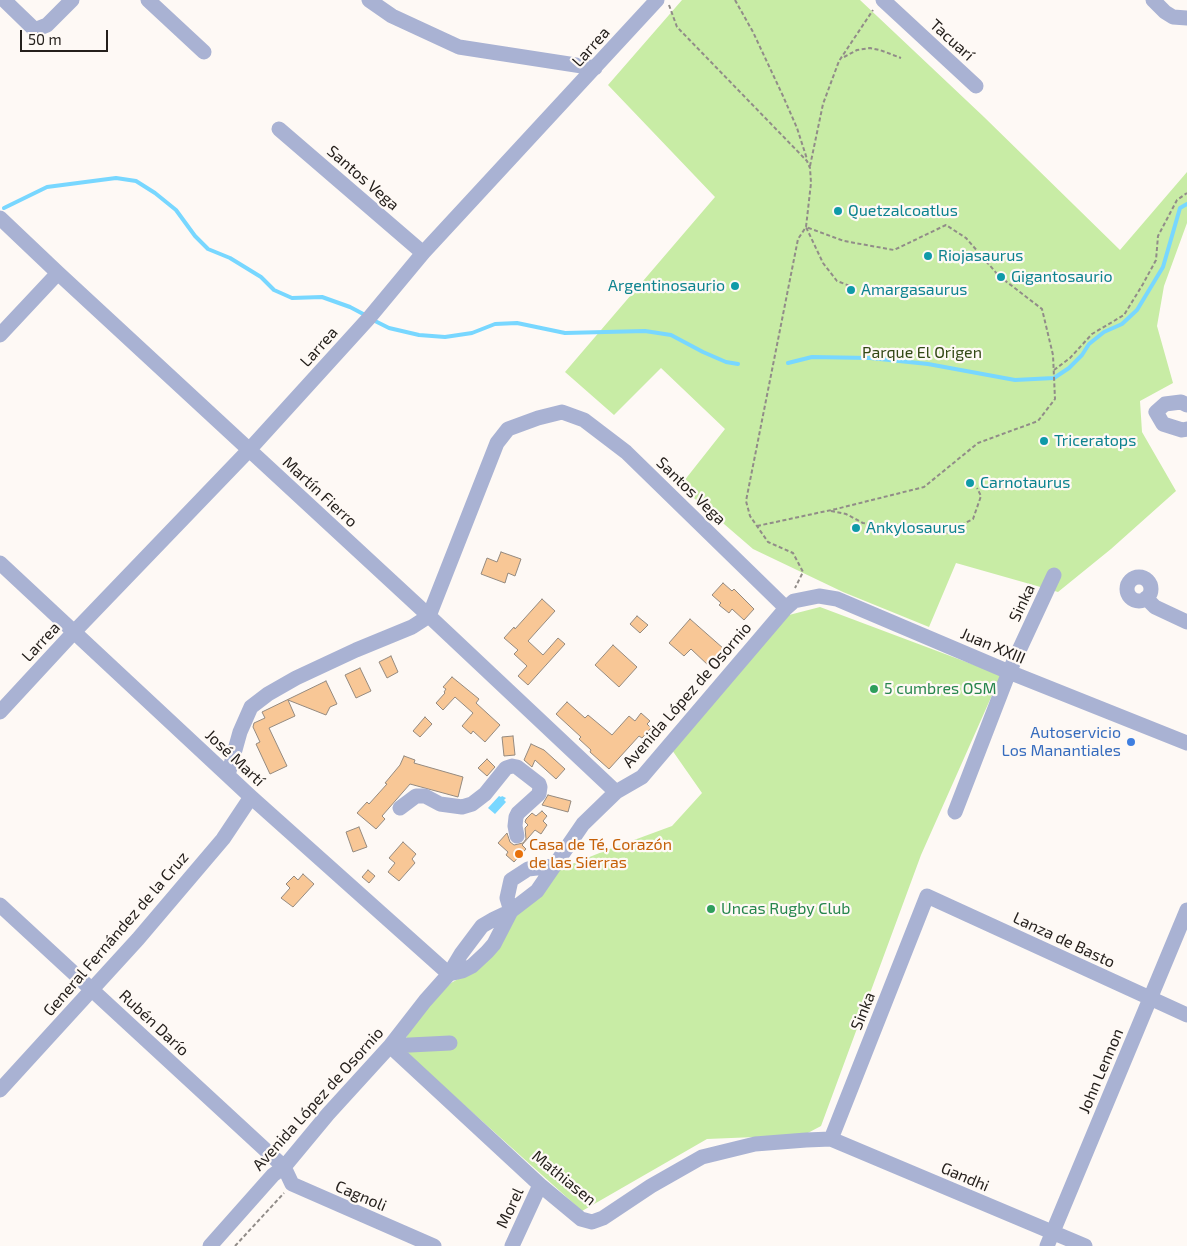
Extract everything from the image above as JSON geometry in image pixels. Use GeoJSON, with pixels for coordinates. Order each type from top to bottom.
{"type":"FeatureCollection","features":[{"type":"Feature","properties":{"kind":"street"},"geometry":{"type":"LineString","coordinates":[[4,0],[33,28],[37,29],[47,25],[72,0]]}},
{"type":"Feature","properties":{"kind":"street"},"geometry":{"type":"LineString","coordinates":[[148,0],[204,52]]}},
{"type":"Feature","properties":{"kind":"street"},"geometry":{"type":"LineString","coordinates":[[369,0],[392,16],[459,47],[595,68]]}},
{"type":"Feature","properties":{"kind":"street","name":"Larrea"},"geometry":{"type":"LineString","coordinates":[[0,712],[249,450],[369,318],[423,253],[657,0]]}},
{"type":"Feature","properties":{"kind":"street"},"geometry":{"type":"LineString","coordinates":[[1153,0],[1173,17],[1187,18]]}},
{"type":"Feature","properties":{"kind":"street","name":"Tacuarí"},"geometry":{"type":"LineString","coordinates":[[878,4],[976,86]]}},
{"type":"Feature","properties":{"kind":"street","name":"Santos Vega"},"geometry":{"type":"LineString","coordinates":[[279,129],[423,253]]}},
{"type":"Feature","properties":{"kind":"street","name":"Martín Fierro"},"geometry":{"type":"LineString","coordinates":[[0,218],[616,792]]}},
{"type":"Feature","properties":{"kind":"street"},"geometry":{"type":"LineString","coordinates":[[0,335],[58,273]]}},
{"type":"Feature","properties":{"kind":"street"},"geometry":{"type":"LineString","coordinates":[[1187,405],[1181,402],[1165,404],[1156,412],[1163,424],[1182,430],[1187,428]]}},
{"type":"Feature","properties":{"kind":"street","name":"Santos Vega"},"geometry":{"type":"LineString","coordinates":[[429,616],[497,443],[508,429],[562,412],[584,420],[626,452],[786,608]]}},
{"type":"Feature","properties":{"kind":"street","name":"José Martí"},"geometry":{"type":"LineString","coordinates":[[0,563],[251,797],[449,974]]}},
{"type":"Feature","properties":{"kind":"street","name":"Sinka"},"geometry":{"type":"LineString","coordinates":[[955,812],[1009,672],[1054,575]]}},
{"type":"Feature","properties":{"kind":"street","name":"Juan XXIII"},"geometry":{"type":"LineString","coordinates":[[786,608],[794,601],[828,596],[1009,672],[1187,743]]}},
{"type":"Feature","properties":{"kind":"street"},"geometry":{"type":"LineString","coordinates":[[1146,598],[1154,607],[1187,622]]}},
{"type":"Feature","properties":{"kind":"street","name":"Avenida López de Osornio"},"geometry":{"type":"LineString","coordinates":[[210,1246],[272,1175],[284,1167],[328,1114],[390,1046],[449,974],[472,966],[487,952],[494,944],[511,911],[536,891],[583,824],[616,792],[642,777],[786,608]]}},
{"type":"Feature","properties":{"kind":"street"},"geometry":{"type":"LineString","coordinates":[[228,775],[240,732],[250,707],[296,678],[412,627],[429,616]]}},
{"type":"Feature","properties":{"kind":"street"},"geometry":{"type":"LineString","coordinates":[[400,808],[416,796],[424,796],[440,804],[462,807],[472,804],[485,794],[506,768],[517,767],[539,784],[540,787],[539,794],[518,812],[514,826],[518,836]]}},
{"type":"Feature","properties":{"kind":"street","name":"General Fernández de la Cruz"},"geometry":{"type":"LineString","coordinates":[[0,1090],[138,939],[222,839],[251,797]]}},
{"type":"Feature","properties":{"kind":"street"},"geometry":{"type":"LineString","coordinates":[[511,911],[507,898],[511,880],[528,869],[554,866]]}},
{"type":"Feature","properties":{"kind":"street","name":"Sinka"},"geometry":{"type":"LineString","coordinates":[[831,1139],[927,896]]}},
{"type":"Feature","properties":{"kind":"street","name":"Lanza de Basto"},"geometry":{"type":"LineString","coordinates":[[927,896],[1187,1015]]}},
{"type":"Feature","properties":{"kind":"street","name":"Rubén Darío"},"geometry":{"type":"LineString","coordinates":[[0,906],[284,1167]]}},
{"type":"Feature","properties":{"kind":"street","name":"John Lennon"},"geometry":{"type":"LineString","coordinates":[[1050,1240],[1187,910]]}},
{"type":"Feature","properties":{"kind":"street"},"geometry":{"type":"LineString","coordinates":[[390,1046],[450,1043]]}},
{"type":"Feature","properties":{"kind":"street","name":"Mathiasen"},"geometry":{"type":"LineString","coordinates":[[390,1046],[540,1185],[581,1219],[592,1222],[603,1218],[651,1186],[702,1157],[755,1144],[831,1139]]}},
{"type":"Feature","properties":{"kind":"street","name":"Gandhi"},"geometry":{"type":"LineString","coordinates":[[831,1139],[1050,1240],[1085,1246]]}},
{"type":"Feature","properties":{"kind":"street"},"geometry":{"type":"LineString","coordinates":[[284,1167],[292,1184]]}},
{"type":"Feature","properties":{"kind":"street","name":"Cagnoli"},"geometry":{"type":"LineString","coordinates":[[292,1184],[434,1246]]}},
{"type":"Feature","properties":{"kind":"street","name":"Morel"},"geometry":{"type":"LineString","coordinates":[[512,1246],[540,1185]]}},
{"type":"Feature","properties":{"kind":"path"},"geometry":{"type":"LineString","coordinates":[[668,0],[677,27],[808,161]]}},
{"type":"Feature","properties":{"kind":"path"},"geometry":{"type":"LineString","coordinates":[[734,0],[753,32],[783,96],[797,128],[810,168],[811,183],[806,227],[798,239],[746,501],[750,516],[768,542],[793,552],[803,572],[786,608]]}},
{"type":"Feature","properties":{"kind":"path"},"geometry":{"type":"LineString","coordinates":[[810,168],[823,104],[842,58],[878,4]]}},
{"type":"Feature","properties":{"kind":"path"},"geometry":{"type":"LineString","coordinates":[[842,58],[857,50],[870,48],[901,58]]}},
{"type":"Feature","properties":{"kind":"path"},"geometry":{"type":"LineString","coordinates":[[1054,370],[1070,358],[1092,334],[1124,314],[1156,260],[1158,236],[1177,200],[1187,193]]}},
{"type":"Feature","properties":{"kind":"path"},"geometry":{"type":"LineString","coordinates":[[757,526],[924,486],[978,442],[1038,421],[1055,399],[1053,355],[1042,309],[998,276],[966,238],[946,225],[894,250],[844,241],[806,227]]}},
{"type":"Feature","properties":{"kind":"path"},"geometry":{"type":"LineString","coordinates":[[806,227],[823,263],[837,280],[850,286]]}},
{"type":"Feature","properties":{"kind":"path"},"geometry":{"type":"LineString","coordinates":[[829,510],[846,514],[882,530],[944,534],[973,519],[980,496],[977,488]]}},
{"type":"Feature","properties":{"kind":"path"},"geometry":{"type":"LineString","coordinates":[[235,1246],[292,1184]]}},
{"type":"Feature","properties":{"kind":"green space","name":"Parque El Origen"},"geometry":{"type":"Polygon","coordinates":[[[682,0],[860,0],[984,117],[1120,250],[1187,172],[1187,223],[1164,286],[1157,326],[1173,383],[1140,401],[1142,432],[1176,491],[1111,549],[1058,592],[956,563],[929,627],[843,592],[753,549],[680,486],[725,429],[661,368],[614,415],[565,372],[715,197],[608,85],[682,0]]]}},
{"type":"Feature","properties":{"kind":"green space","name":"Uncas Rugby Club"},"geometry":{"type":"Polygon","coordinates":[[[820,607],[1001,675],[921,855],[821,1126],[804,1135],[707,1139],[582,1211],[403,1050],[402,1046],[417,1016],[451,983],[474,970],[509,924],[557,870],[672,826],[702,793],[672,750],[789,615],[820,607]]]}},
{"type":"Feature","properties":{"kind":"water"},"geometry":{"type":"Polygon","coordinates":[[[499,796],[506,798],[504,800],[506,802],[495,814],[488,808],[499,796]]]}},
{"type":"Feature","properties":{"kind":"building"},"geometry":{"type":"Polygon","coordinates":[[[501,552],[521,559],[515,576],[508,573],[505,583],[481,574],[487,558],[497,562],[501,552]]]}},
{"type":"Feature","properties":{"kind":"building"},"geometry":{"type":"Polygon","coordinates":[[[723,583],[732,591],[734,589],[754,609],[744,620],[732,609],[729,613],[719,605],[721,603],[712,595],[723,583]]]}},
{"type":"Feature","properties":{"kind":"building"},"geometry":{"type":"Polygon","coordinates":[[[542,599],[555,611],[528,641],[543,655],[558,638],[565,644],[528,685],[518,676],[527,666],[514,654],[518,650],[504,638],[514,627],[515,629],[542,599]]]}},
{"type":"Feature","properties":{"kind":"building"},"geometry":{"type":"Polygon","coordinates":[[[637,616],[648,625],[640,633],[630,624],[637,616]]]}},
{"type":"Feature","properties":{"kind":"building"},"geometry":{"type":"Polygon","coordinates":[[[690,619],[724,649],[709,666],[691,649],[684,656],[669,643],[690,619]]]}},
{"type":"Feature","properties":{"kind":"building"},"geometry":{"type":"Polygon","coordinates":[[[613,645],[637,667],[619,687],[595,665],[613,645]]]}},
{"type":"Feature","properties":{"kind":"building"},"geometry":{"type":"Polygon","coordinates":[[[391,656],[398,672],[387,678],[379,662],[391,656]]]}},
{"type":"Feature","properties":{"kind":"building"},"geometry":{"type":"Polygon","coordinates":[[[360,668],[371,691],[356,698],[345,675],[360,668]]]}},
{"type":"Feature","properties":{"kind":"building"},"geometry":{"type":"Polygon","coordinates":[[[452,677],[479,699],[476,703],[500,725],[485,742],[473,731],[471,734],[462,726],[473,713],[455,697],[443,710],[436,703],[445,693],[446,689],[443,687],[452,677]]]}},
{"type":"Feature","properties":{"kind":"building"},"geometry":{"type":"Polygon","coordinates":[[[326,681],[337,704],[330,707],[326,715],[288,700],[295,716],[269,728],[287,766],[270,774],[256,744],[260,742],[253,727],[254,723],[265,718],[262,712],[326,681]]]}},
{"type":"Feature","properties":{"kind":"building"},"geometry":{"type":"Polygon","coordinates":[[[567,702],[585,718],[588,715],[612,735],[629,716],[635,721],[641,713],[650,721],[647,724],[651,728],[642,738],[639,736],[609,769],[590,752],[591,750],[579,739],[581,737],[556,714],[567,702]]]}},
{"type":"Feature","properties":{"kind":"building"},"geometry":{"type":"Polygon","coordinates":[[[425,717],[432,724],[420,737],[413,731],[425,717]]]}},
{"type":"Feature","properties":{"kind":"building"},"geometry":{"type":"Polygon","coordinates":[[[513,736],[515,755],[504,756],[502,737],[513,736]]]}},
{"type":"Feature","properties":{"kind":"building"},"geometry":{"type":"Polygon","coordinates":[[[531,744],[544,750],[565,769],[556,779],[535,760],[532,767],[524,760],[531,744]]]}},
{"type":"Feature","properties":{"kind":"building"},"geometry":{"type":"Polygon","coordinates":[[[404,756],[415,760],[414,763],[463,777],[458,797],[410,784],[382,816],[385,819],[376,829],[357,813],[367,802],[369,804],[387,784],[385,783],[400,765],[404,756]]]}},
{"type":"Feature","properties":{"kind":"building"},"geometry":{"type":"Polygon","coordinates":[[[487,759],[495,767],[487,776],[478,768],[487,759]]]}},
{"type":"Feature","properties":{"kind":"building"},"geometry":{"type":"Polygon","coordinates":[[[548,795],[571,801],[568,812],[542,805],[548,795]]]}},
{"type":"Feature","properties":{"kind":"building"},"geometry":{"type":"Polygon","coordinates":[[[542,811],[547,816],[543,821],[547,825],[541,834],[535,830],[522,845],[526,849],[514,862],[506,855],[508,852],[498,843],[507,833],[510,842],[514,845],[523,843],[526,839],[525,828],[528,825],[525,822],[526,819],[532,813],[536,816],[542,811]]]}},
{"type":"Feature","properties":{"kind":"building"},"geometry":{"type":"Polygon","coordinates":[[[359,827],[367,847],[353,852],[346,832],[359,827]]]}},
{"type":"Feature","properties":{"kind":"building"},"geometry":{"type":"Polygon","coordinates":[[[403,842],[416,854],[412,859],[415,863],[399,881],[388,872],[395,863],[389,858],[403,842]]]}},
{"type":"Feature","properties":{"kind":"building"},"geometry":{"type":"Polygon","coordinates":[[[368,870],[375,876],[369,883],[362,877],[368,870]]]}},
{"type":"Feature","properties":{"kind":"building"},"geometry":{"type":"Polygon","coordinates":[[[303,874],[314,884],[293,907],[281,898],[290,888],[286,884],[294,876],[298,880],[303,874]]]}},
{"type":"Feature","properties":{"kind":"waterway"},"geometry":{"type":"LineString","coordinates":[[4,208],[47,187],[116,178],[136,181],[176,210],[195,236],[208,249],[230,258],[261,277],[274,290],[292,298],[322,297],[350,307],[367,316]]}},
{"type":"Feature","properties":{"kind":"waterway"},"geometry":{"type":"LineString","coordinates":[[788,363],[812,357],[870,358],[928,364],[1015,380],[1054,378],[1069,368],[1082,355],[1089,344],[1104,332],[1122,324],[1137,310],[1163,267],[1180,208],[1187,204]]}},
{"type":"Feature","properties":{"kind":"waterway"},"geometry":{"type":"LineString","coordinates":[[373,320],[389,328],[419,335],[445,337],[472,333],[495,324],[517,323],[565,333],[645,331],[671,335],[726,362],[738,364]]}},
{"type":"Feature","properties":{"kind":"place","name":"Quetzalcoatlus"},"geometry":{"type":"Point","coordinates":[838,211]}},
{"type":"Feature","properties":{"kind":"place","name":"Riojasaurus"},"geometry":{"type":"Point","coordinates":[928,256]}},
{"type":"Feature","properties":{"kind":"place","name":"Gigantosaurio"},"geometry":{"type":"Point","coordinates":[1001,277]}},
{"type":"Feature","properties":{"kind":"place","name":"Argentinosaurio"},"geometry":{"type":"Point","coordinates":[735,286]}},
{"type":"Feature","properties":{"kind":"place","name":"Amargasaurus"},"geometry":{"type":"Point","coordinates":[851,290]}},
{"type":"Feature","properties":{"kind":"place","name":"Triceratops"},"geometry":{"type":"Point","coordinates":[1044,441]}},
{"type":"Feature","properties":{"kind":"place","name":"Carnotaurus"},"geometry":{"type":"Point","coordinates":[970,483]}},
{"type":"Feature","properties":{"kind":"place","name":"Ankylosaurus"},"geometry":{"type":"Point","coordinates":[856,528]}},
{"type":"Feature","properties":{"kind":"place","name":"5 cumbres OSM"},"geometry":{"type":"Point","coordinates":[874,689]}},
{"type":"Feature","properties":{"kind":"place","name":"Autoservicio Los Manantiales"},"geometry":{"type":"Point","coordinates":[1131,742]}},
{"type":"Feature","properties":{"kind":"place","name":"Casa de Té, Corazón de las Sierras"},"geometry":{"type":"Point","coordinates":[519,854]}},
{"type":"Feature","properties":{"kind":"place","name":"Uncas Rugby Club"},"geometry":{"type":"Point","coordinates":[711,909]}}]}
